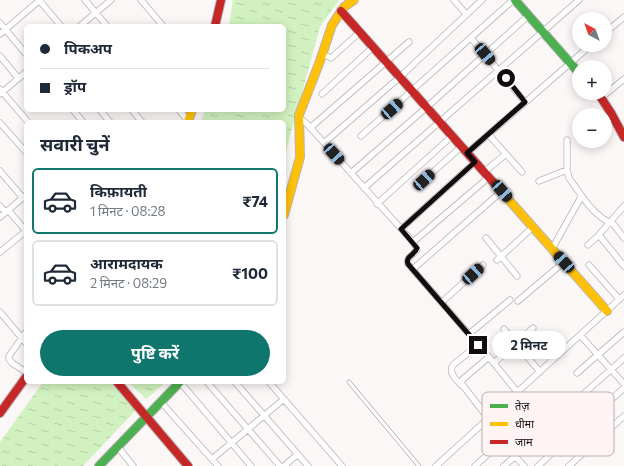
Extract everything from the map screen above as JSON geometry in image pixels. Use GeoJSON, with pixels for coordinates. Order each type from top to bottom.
{"type":"FeatureCollection","features":[{"type":"Feature","properties":{"kind":"street"},"geometry":{"type":"LineString","coordinates":[[0,34],[39,0],[59,24]]}},
{"type":"Feature","properties":{"kind":"street"},"geometry":{"type":"LineString","coordinates":[[85,0],[105,24]]}},
{"type":"Feature","properties":{"kind":"street"},"geometry":{"type":"LineString","coordinates":[[82,24],[111,0]]}},
{"type":"Feature","properties":{"kind":"street"},"geometry":{"type":"LineString","coordinates":[[142,0],[161,24]]}},
{"type":"Feature","properties":{"kind":"street"},"geometry":{"type":"LineString","coordinates":[[215,24],[221,0]]}},
{"type":"Feature","properties":{"kind":"street"},"geometry":{"type":"LineString","coordinates":[[286,208],[300,157],[298,116],[332,25],[341,11],[354,0]]}},
{"type":"Feature","properties":{"kind":"street"},"geometry":{"type":"LineString","coordinates":[[454,0],[466,14]]}},
{"type":"Feature","properties":{"kind":"street"},"geometry":{"type":"LineString","coordinates":[[324,143],[401,76],[482,0]]}},
{"type":"Feature","properties":{"kind":"street"},"geometry":{"type":"LineString","coordinates":[[361,136],[514,0],[570,62]]}},
{"type":"Feature","properties":{"kind":"street"},"geometry":{"type":"LineString","coordinates":[[364,188],[578,0]]}},
{"type":"Feature","properties":{"kind":"street"},"geometry":{"type":"LineString","coordinates":[[341,11],[401,76],[464,150],[487,174],[607,311]]}},
{"type":"Feature","properties":{"kind":"street"},"geometry":{"type":"LineString","coordinates":[[351,173],[529,15]]}},
{"type":"Feature","properties":{"kind":"street"},"geometry":{"type":"LineString","coordinates":[[612,27],[624,17]]}},
{"type":"Feature","properties":{"kind":"street"},"geometry":{"type":"LineString","coordinates":[[0,23],[24,52]]}},
{"type":"Feature","properties":{"kind":"street"},"geometry":{"type":"LineString","coordinates":[[322,54],[331,58],[360,32]]}},
{"type":"Feature","properties":{"kind":"street"},"geometry":{"type":"LineString","coordinates":[[471,38],[525,102]]}},
{"type":"Feature","properties":{"kind":"street"},"geometry":{"type":"LineString","coordinates":[[310,128],[410,42]]}},
{"type":"Feature","properties":{"kind":"street"},"geometry":{"type":"LineString","coordinates":[[322,94],[374,47]]}},
{"type":"Feature","properties":{"kind":"street"},"geometry":{"type":"LineString","coordinates":[[424,180],[488,134],[582,52]]}},
{"type":"Feature","properties":{"kind":"street"},"geometry":{"type":"LineString","coordinates":[[0,56],[18,78]]}},
{"type":"Feature","properties":{"kind":"street"},"geometry":{"type":"LineString","coordinates":[[24,74],[1,92],[26,120]]}},
{"type":"Feature","properties":{"kind":"street"},"geometry":{"type":"LineString","coordinates":[[612,88],[624,79]]}},
{"type":"Feature","properties":{"kind":"street"},"geometry":{"type":"LineString","coordinates":[[603,100],[623,133]]}},
{"type":"Feature","properties":{"kind":"street"},"geometry":{"type":"LineString","coordinates":[[75,112],[81,120]]}},
{"type":"Feature","properties":{"kind":"street"},"geometry":{"type":"LineString","coordinates":[[102,112],[108,120]]}},
{"type":"Feature","properties":{"kind":"street"},"geometry":{"type":"LineString","coordinates":[[134,112],[140,120]]}},
{"type":"Feature","properties":{"kind":"street"},"geometry":{"type":"LineString","coordinates":[[181,112],[187,120]]}},
{"type":"Feature","properties":{"kind":"street"},"geometry":{"type":"LineString","coordinates":[[298,116],[413,242],[417,250],[408,257],[407,261],[518,392],[622,297],[589,265]]}},
{"type":"Feature","properties":{"kind":"street"},"geometry":{"type":"LineString","coordinates":[[0,122],[24,150]]}},
{"type":"Feature","properties":{"kind":"street"},"geometry":{"type":"LineString","coordinates":[[488,134],[522,172]]}},
{"type":"Feature","properties":{"kind":"street"},"geometry":{"type":"LineString","coordinates":[[377,204],[452,136]]}},
{"type":"Feature","properties":{"kind":"street"},"geometry":{"type":"LineString","coordinates":[[567,140],[567,170],[569,178],[591,209],[602,219],[611,222],[624,238]]}},
{"type":"Feature","properties":{"kind":"street"},"geometry":{"type":"LineString","coordinates":[[413,242],[487,174],[506,154]]}},
{"type":"Feature","properties":{"kind":"street"},"geometry":{"type":"LineString","coordinates":[[401,229],[475,162]]}},
{"type":"Feature","properties":{"kind":"street"},"geometry":{"type":"LineString","coordinates":[[538,182],[567,170]]}},
{"type":"Feature","properties":{"kind":"street"},"geometry":{"type":"LineString","coordinates":[[0,171],[24,196],[0,217]]}},
{"type":"Feature","properties":{"kind":"street"},"geometry":{"type":"LineString","coordinates":[[413,269],[502,191]]}},
{"type":"Feature","properties":{"kind":"street"},"geometry":{"type":"LineString","coordinates":[[552,249],[570,219],[581,195]]}},
{"type":"Feature","properties":{"kind":"street"},"geometry":{"type":"LineString","coordinates":[[0,206],[24,229]]}},
{"type":"Feature","properties":{"kind":"street"},"geometry":{"type":"LineString","coordinates":[[588,245],[611,222],[624,206]]}},
{"type":"Feature","properties":{"kind":"street"},"geometry":{"type":"LineString","coordinates":[[499,258],[533,227]]}},
{"type":"Feature","properties":{"kind":"street"},"geometry":{"type":"LineString","coordinates":[[0,252],[24,233]]}},
{"type":"Feature","properties":{"kind":"street"},"geometry":{"type":"LineString","coordinates":[[599,235],[624,266]]}},
{"type":"Feature","properties":{"kind":"street"},"geometry":{"type":"LineString","coordinates":[[486,238],[499,258],[517,276]]}},
{"type":"Feature","properties":{"kind":"street"},"geometry":{"type":"LineString","coordinates":[[518,301],[564,262]]}},
{"type":"Feature","properties":{"kind":"street"},"geometry":{"type":"LineString","coordinates":[[442,302],[483,265]]}},
{"type":"Feature","properties":{"kind":"street"},"geometry":{"type":"LineString","coordinates":[[469,334],[510,300]]}},
{"type":"Feature","properties":{"kind":"street"},"geometry":{"type":"LineString","coordinates":[[0,312],[24,340]]}},
{"type":"Feature","properties":{"kind":"street"},"geometry":{"type":"LineString","coordinates":[[494,363],[533,328]]}},
{"type":"Feature","properties":{"kind":"street"},"geometry":{"type":"LineString","coordinates":[[504,329],[540,372]]}},
{"type":"Feature","properties":{"kind":"street"},"geometry":{"type":"LineString","coordinates":[[577,373],[624,332]]}},
{"type":"Feature","properties":{"kind":"street"},"geometry":{"type":"LineString","coordinates":[[24,335],[9,359],[12,363],[24,371]]}},
{"type":"Feature","properties":{"kind":"street"},"geometry":{"type":"LineString","coordinates":[[580,335],[624,384]]}},
{"type":"Feature","properties":{"kind":"street"},"geometry":{"type":"LineString","coordinates":[[478,345],[453,365],[451,373],[482,414]]}},
{"type":"Feature","properties":{"kind":"street"},"geometry":{"type":"LineString","coordinates":[[461,385],[461,381],[463,379],[489,357]]}},
{"type":"Feature","properties":{"kind":"street"},"geometry":{"type":"LineString","coordinates":[[586,392],[624,358]]}},
{"type":"Feature","properties":{"kind":"street"},"geometry":{"type":"LineString","coordinates":[[1,409],[24,380]]}},
{"type":"Feature","properties":{"kind":"street"},"geometry":{"type":"LineString","coordinates":[[119,384],[188,466]]}},
{"type":"Feature","properties":{"kind":"street"},"geometry":{"type":"LineString","coordinates":[[99,466],[118,447],[145,414],[161,402],[178,384]]}},
{"type":"Feature","properties":{"kind":"street"},"geometry":{"type":"LineString","coordinates":[[182,384],[251,466]]}},
{"type":"Feature","properties":{"kind":"street"},"geometry":{"type":"LineString","coordinates":[[209,384],[280,466]]}},
{"type":"Feature","properties":{"kind":"street"},"geometry":{"type":"LineString","coordinates":[[237,384],[308,466]]}},
{"type":"Feature","properties":{"kind":"street"},"geometry":{"type":"LineString","coordinates":[[271,384],[342,466]]}},
{"type":"Feature","properties":{"kind":"street"},"geometry":{"type":"LineString","coordinates":[[614,397],[624,388]]}},
{"type":"Feature","properties":{"kind":"street"},"geometry":{"type":"LineString","coordinates":[[212,460],[284,399]]}},
{"type":"Feature","properties":{"kind":"street"},"geometry":{"type":"LineString","coordinates":[[161,402],[218,466]]}},
{"type":"Feature","properties":{"kind":"street"},"geometry":{"type":"LineString","coordinates":[[614,425],[624,416]]}},
{"type":"Feature","properties":{"kind":"street"},"geometry":{"type":"LineString","coordinates":[[436,466],[482,424]]}},
{"type":"Feature","properties":{"kind":"street"},"geometry":{"type":"LineString","coordinates":[[118,447],[133,466]]}},
{"type":"Feature","properties":{"kind":"street"},"geometry":{"type":"LineString","coordinates":[[284,466],[298,454]]}},
{"type":"Feature","properties":{"kind":"street"},"geometry":{"type":"LineString","coordinates":[[475,466],[485,456]]}},
{"type":"Feature","properties":{"kind":"street"},"geometry":{"type":"LineString","coordinates":[[504,466],[515,456],[524,466]]}},
{"type":"Feature","properties":{"kind":"street"},"geometry":{"type":"LineString","coordinates":[[538,466],[549,456]]}},
{"type":"Feature","properties":{"kind":"street"},"geometry":{"type":"LineString","coordinates":[[569,466],[580,456]]}},
{"type":"Feature","properties":{"kind":"lane"},"geometry":{"type":"LineString","coordinates":[[349,382],[419,466]]}},
{"type":"Feature","properties":{"kind":"water"},"geometry":{"type":"Polygon","coordinates":[[[233,0],[339,0],[320,27],[287,147],[286,156],[286,120],[202,120],[204,112],[286,112],[286,24],[229,24],[233,0]]]}},
{"type":"Feature","properties":{"kind":"water"},"geometry":{"type":"Polygon","coordinates":[[[42,384],[112,384],[137,409],[83,466],[0,466],[0,442],[42,384]]]}},
{"type":"Feature","properties":{"kind":"water"},"geometry":{"type":"Polygon","coordinates":[[[130,384],[164,384],[146,399],[130,384]]]}},
{"type":"Feature","properties":{"kind":"traffic: fast"},"geometry":{"type":"LineString","coordinates":[[515,0],[572,65]]}},
{"type":"Feature","properties":{"kind":"traffic: fast"},"geometry":{"type":"LineString","coordinates":[[99,466],[178,384]]}},
{"type":"Feature","properties":{"kind":"traffic: slow"},"geometry":{"type":"LineString","coordinates":[[286,208],[300,157],[299,115],[332,25],[344,7],[354,0]]}},
{"type":"Feature","properties":{"kind":"traffic: slow"},"geometry":{"type":"LineString","coordinates":[[189,120],[191,112]]}},
{"type":"Feature","properties":{"kind":"traffic: slow"},"geometry":{"type":"LineString","coordinates":[[493,182],[607,311]]}},
{"type":"Feature","properties":{"kind":"traffic: jam"},"geometry":{"type":"LineString","coordinates":[[215,24],[221,0]]}},
{"type":"Feature","properties":{"kind":"traffic: jam"},"geometry":{"type":"LineString","coordinates":[[341,11],[493,182]]}},
{"type":"Feature","properties":{"kind":"traffic: jam"},"geometry":{"type":"LineString","coordinates":[[603,100],[624,137]]}},
{"type":"Feature","properties":{"kind":"traffic: jam"},"geometry":{"type":"LineString","coordinates":[[0,413],[24,380]]}},
{"type":"Feature","properties":{"kind":"traffic: jam"},"geometry":{"type":"LineString","coordinates":[[119,384],[188,466]]}},
{"type":"Feature","properties":{"kind":"route"},"geometry":{"type":"LineString","coordinates":[[478,345],[408,264],[408,257],[417,250],[417,248],[401,229],[475,162],[467,153],[525,102],[506,78]]}}]}
